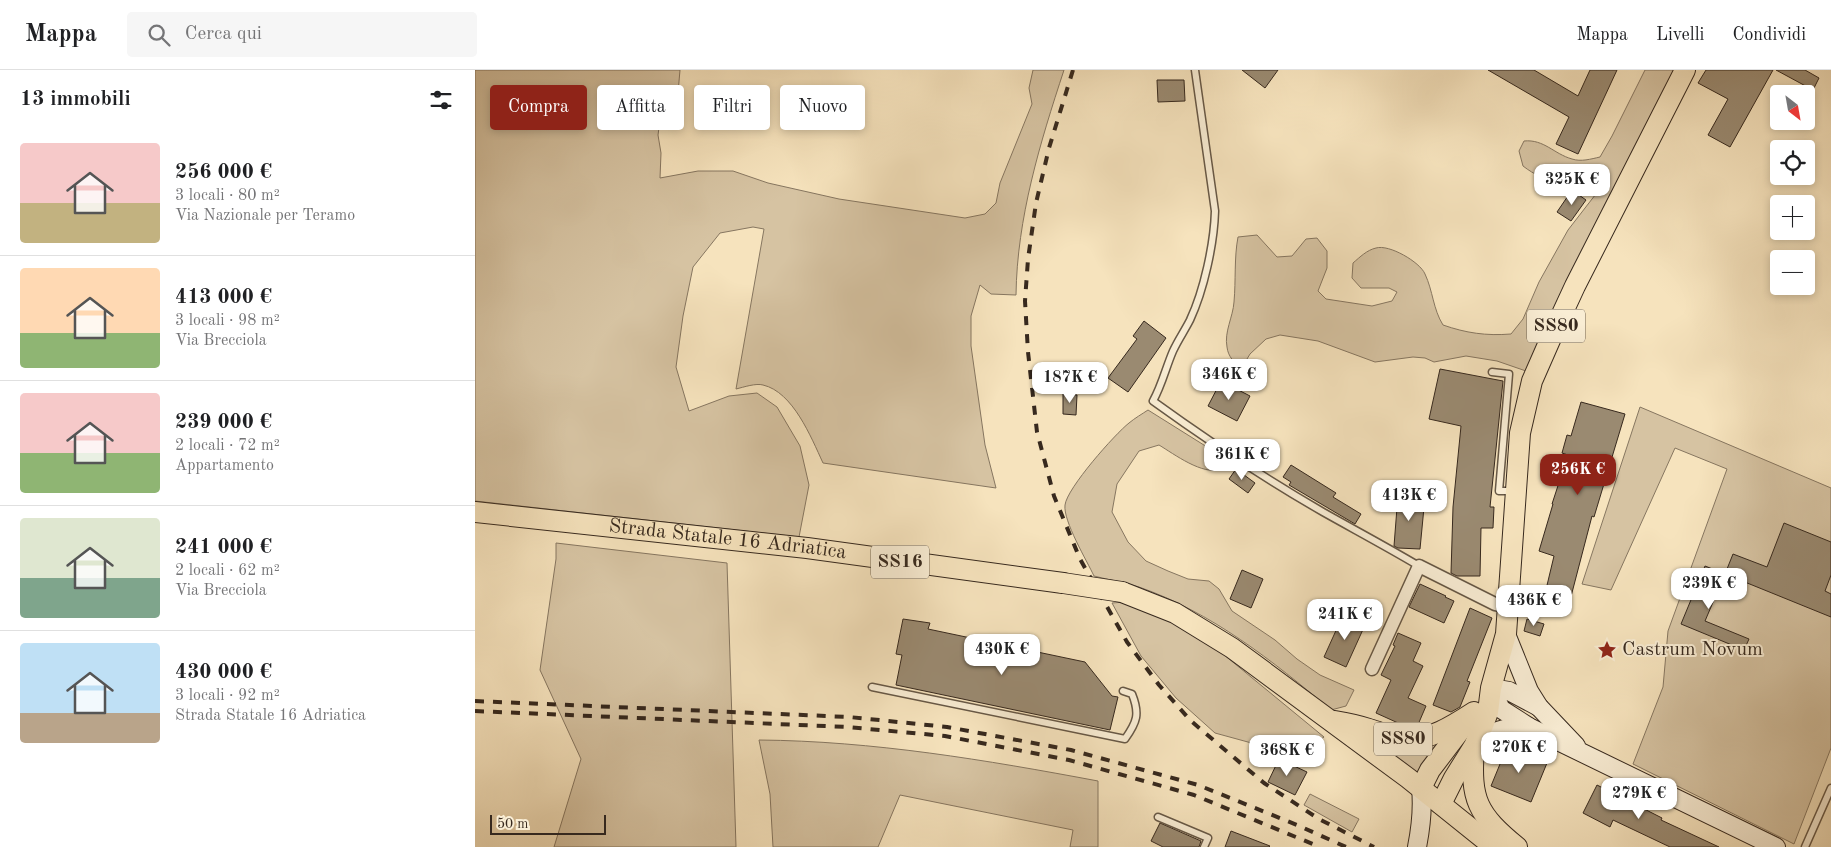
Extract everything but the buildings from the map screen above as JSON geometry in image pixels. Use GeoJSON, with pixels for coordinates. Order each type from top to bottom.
{"type":"FeatureCollection","features":[{"type":"Feature","properties":{"kind":"main road","name":"SS80"},"geometry":{"type":"LineString","coordinates":[[1441,804],[1454,778],[1474,746],[1488,712],[1491,688],[1506,634],[1520,433],[1533,381],[1575,286],[1685,70]]}},
{"type":"Feature","properties":{"kind":"main road","name":"Strada Statale 16 Adriatica"},"geometry":{"type":"LineString","coordinates":[[475,512],[738,541],[1063,582],[1122,592],[1175,613],[1232,648],[1329,720]]}},
{"type":"Feature","properties":{"kind":"main road","name":"SS80"},"geometry":{"type":"LineString","coordinates":[[1421,788],[1430,770],[1491,688]]}},
{"type":"Feature","properties":{"kind":"main road","name":"SS80"},"geometry":{"type":"LineString","coordinates":[[1329,720],[1351,724],[1402,739],[1411,739],[1422,738],[1454,725],[1474,712]]}},
{"type":"Feature","properties":{"kind":"main road","name":"SS16"},"geometry":{"type":"LineString","coordinates":[[1329,720],[1421,788],[1494,847]]}},
{"type":"Feature","properties":{"kind":"main road","name":"SS80"},"geometry":{"type":"LineString","coordinates":[[1474,746],[1472,771],[1477,802],[1482,813],[1496,830],[1517,847]]}},
{"type":"Feature","properties":{"kind":"street"},"geometry":{"type":"LineString","coordinates":[[1372,670],[1419,566],[1495,604],[1508,606]]}},
{"type":"Feature","properties":{"kind":"street"},"geometry":{"type":"LineString","coordinates":[[1506,634],[1525,682],[1539,707],[1583,753]]}},
{"type":"Feature","properties":{"kind":"street"},"geometry":{"type":"LineString","coordinates":[[1491,688],[1509,691],[1539,707]]}},
{"type":"Feature","properties":{"kind":"street"},"geometry":{"type":"LineString","coordinates":[[1491,688],[1501,709],[1529,727],[1776,847]]}},
{"type":"Feature","properties":{"kind":"street"},"geometry":{"type":"LineString","coordinates":[[1474,746],[1496,731],[1512,726],[1529,727]]}},
{"type":"Feature","properties":{"kind":"street"},"geometry":{"type":"LineString","coordinates":[[1418,847],[1421,828],[1421,788]]}},
{"type":"Feature","properties":{"kind":"street"},"geometry":{"type":"LineString","coordinates":[[1418,847],[1441,804]]}},
{"type":"Feature","properties":{"kind":"lane"},"geometry":{"type":"LineString","coordinates":[[1195,70],[1215,211],[1214,229],[1208,261],[1190,320],[1178,341],[1153,401],[1253,469],[1323,512],[1419,566]]}},
{"type":"Feature","properties":{"kind":"lane"},"geometry":{"type":"LineString","coordinates":[[1492,372],[1509,374],[1499,491],[1516,490]]}},
{"type":"Feature","properties":{"kind":"lane"},"geometry":{"type":"LineString","coordinates":[[872,687],[1125,739],[1135,726],[1137,707],[1132,694],[1123,691]]}},
{"type":"Feature","properties":{"kind":"lane"},"geometry":{"type":"LineString","coordinates":[[1805,847],[1831,788]]}},
{"type":"Feature","properties":{"kind":"lane"},"geometry":{"type":"LineString","coordinates":[[1158,817],[1209,838],[1203,847]]}},
{"type":"Feature","properties":{"kind":"shaded area"},"geometry":{"type":"Polygon","coordinates":[[[475,70],[680,70],[679,85],[597,85],[597,130],[659,130],[661,153],[660,178],[698,171],[733,171],[768,183],[839,199],[965,218],[985,214],[996,203],[1000,183],[1032,104],[1029,88],[1033,70],[1064,70],[1031,181],[1025,209],[1017,266],[1016,295],[991,294],[980,285],[971,316],[971,346],[985,445],[996,488],[823,463],[800,417],[783,396],[774,389],[763,385],[736,389],[764,229],[753,227],[720,233],[693,267],[683,316],[676,367],[689,411],[729,396],[757,393],[777,407],[800,446],[809,485],[799,537],[475,501],[475,70]]]}},
{"type":"Feature","properties":{"kind":"shaded area"},"geometry":{"type":"Polygon","coordinates":[[[1645,70],[1685,70],[1526,371],[1497,361],[1466,356],[1434,362],[1425,358],[1413,357],[1375,362],[1318,341],[1280,335],[1266,339],[1250,354],[1241,369],[1232,360],[1226,341],[1234,302],[1238,237],[1257,235],[1277,257],[1292,256],[1306,239],[1317,238],[1327,251],[1327,268],[1318,291],[1326,299],[1372,306],[1392,301],[1397,292],[1389,288],[1361,288],[1352,278],[1353,263],[1367,252],[1376,248],[1382,247],[1396,251],[1411,259],[1422,269],[1428,280],[1437,313],[1443,325],[1476,333],[1493,335],[1511,334],[1523,319],[1539,282],[1568,230],[1599,190],[1595,179],[1575,182],[1557,181],[1532,172],[1523,166],[1519,151],[1524,141],[1543,144],[1575,160],[1600,157],[1645,70]]]}},
{"type":"Feature","properties":{"kind":"shaded area"},"geometry":{"type":"Polygon","coordinates":[[[1640,407],[1831,488],[1831,748],[1794,844],[1633,764],[1663,687],[1668,631],[1727,469],[1675,448],[1611,590],[1582,584],[1640,407]]]}},
{"type":"Feature","properties":{"kind":"shaded area"},"geometry":{"type":"Polygon","coordinates":[[[1148,410],[1231,462],[1221,469],[1214,470],[1197,467],[1159,445],[1139,451],[1117,484],[1112,512],[1128,542],[1146,561],[1188,579],[1209,581],[1219,589],[1232,611],[1275,640],[1320,675],[1354,690],[1346,706],[1331,710],[1264,656],[1216,624],[1166,597],[1139,587],[1094,576],[1071,531],[1065,512],[1065,505],[1082,474],[1103,449],[1129,423],[1148,410]]]}},
{"type":"Feature","properties":{"kind":"shaded area"},"geometry":{"type":"Polygon","coordinates":[[[556,543],[727,563],[736,847],[554,847],[581,759],[540,670],[556,559],[556,543]]]}},
{"type":"Feature","properties":{"kind":"shaded area"},"geometry":{"type":"Polygon","coordinates":[[[1125,602],[1137,604],[1206,640],[1324,737],[1312,746],[1288,753],[1215,733],[1176,698],[1141,656],[1112,603],[1125,602]]]}},
{"type":"Feature","properties":{"kind":"shaded area"},"geometry":{"type":"Polygon","coordinates":[[[759,740],[844,744],[929,753],[1098,781],[1098,847],[1070,847],[1073,830],[900,795],[878,847],[773,847],[770,794],[759,740]]]}},
{"type":"Feature","properties":{"kind":"shaded area"},"geometry":{"type":"Polygon","coordinates":[[[1445,740],[1418,778],[1370,742],[1391,748],[1408,749],[1445,740]]]}},
{"type":"Feature","properties":{"kind":"shaded area"},"geometry":{"type":"Polygon","coordinates":[[[1310,794],[1359,819],[1352,832],[1304,805],[1310,794]]]}},
{"type":"Feature","properties":{"kind":"railway"},"geometry":{"type":"LineString","coordinates":[[1073,70],[1049,148],[1036,203],[1028,259],[1025,301],[1028,352],[1037,432],[1054,496],[1080,559],[1127,642],[1159,685],[1191,721],[1264,783],[1319,819],[1374,847]]}},
{"type":"Feature","properties":{"kind":"railway"},"geometry":{"type":"LineString","coordinates":[[475,701],[849,717],[947,727],[1071,750],[1198,785],[1346,847]]}},
{"type":"Feature","properties":{"kind":"railway"},"geometry":{"type":"LineString","coordinates":[[475,711],[847,727],[945,736],[1069,760],[1194,795],[1320,847]]}},
{"type":"Feature","properties":{"kind":"place","name":"Castrum Novum"},"geometry":{"type":"Point","coordinates":[1607,650]}}]}
